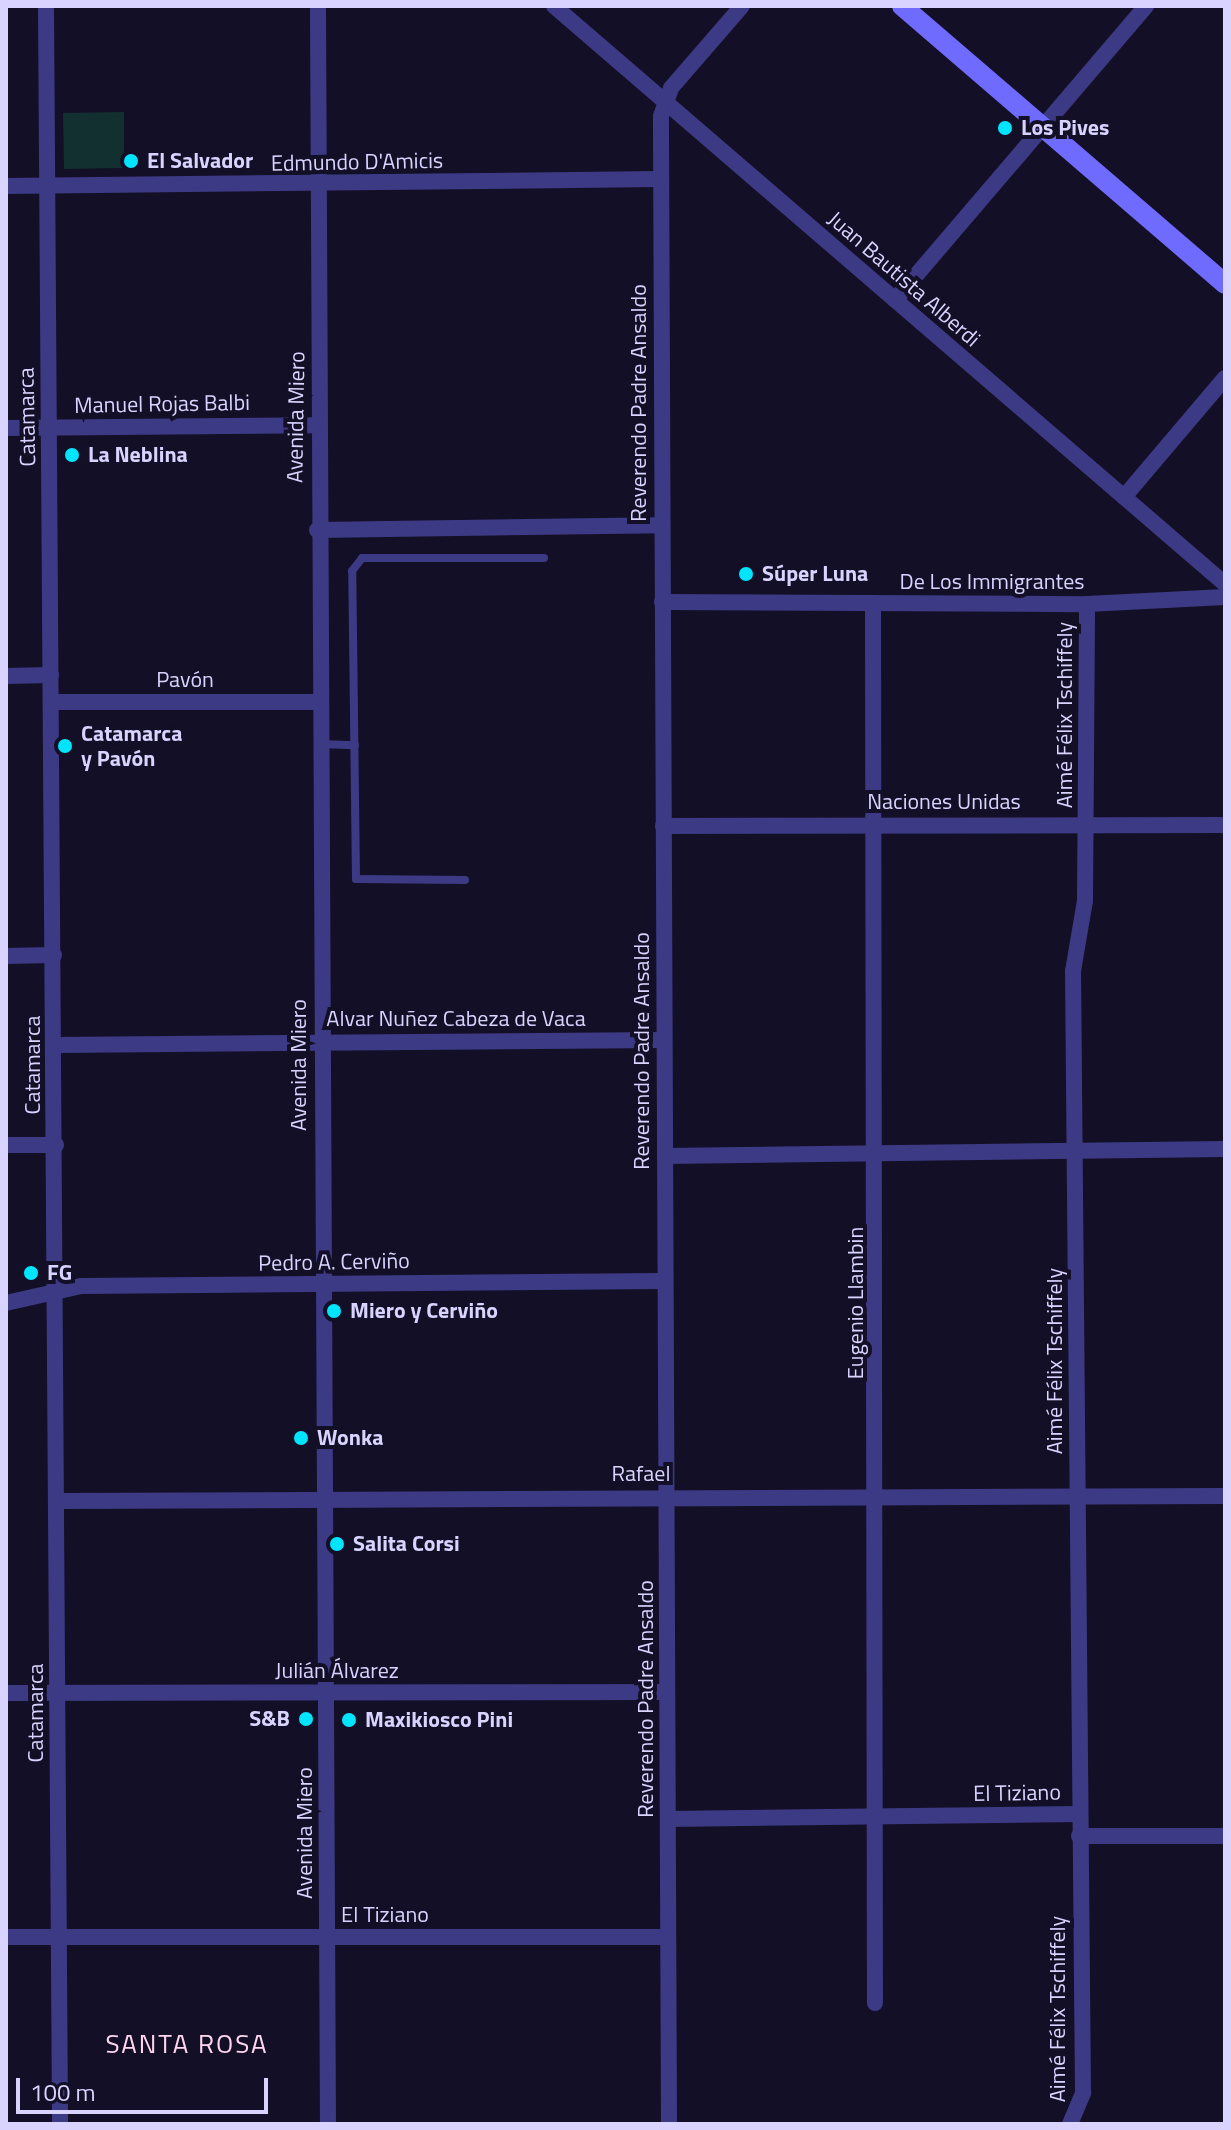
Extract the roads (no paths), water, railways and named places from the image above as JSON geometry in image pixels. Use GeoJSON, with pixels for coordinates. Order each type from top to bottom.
{"type":"FeatureCollection","features":[{"type":"Feature","properties":{"kind":"street","name":"Catamarca"},"geometry":{"type":"LineString","coordinates":[[46,6],[57,1288],[60,2124]]}},
{"type":"Feature","properties":{"kind":"street","name":"Avenida Miero"},"geometry":{"type":"LineString","coordinates":[[318,6],[317,530],[328,2124]]}},
{"type":"Feature","properties":{"kind":"street","name":"Juan Bautista Alberdi"},"geometry":{"type":"LineString","coordinates":[[554,6],[1225,584]]}},
{"type":"Feature","properties":{"kind":"street"},"geometry":{"type":"LineString","coordinates":[[664,101],[742,6]]}},
{"type":"Feature","properties":{"kind":"street"},"geometry":{"type":"LineString","coordinates":[[902,6],[1225,284]]}},
{"type":"Feature","properties":{"kind":"street"},"geometry":{"type":"LineString","coordinates":[[895,300],[1146,6]]}},
{"type":"Feature","properties":{"kind":"street","name":"Reverendo Padre Ansaldo"},"geometry":{"type":"LineString","coordinates":[[664,101],[661,179],[662,602],[669,2124]]}},
{"type":"Feature","properties":{"kind":"street","name":"Edmundo D'Amicis"},"geometry":{"type":"LineString","coordinates":[[6,186],[319,186],[661,179]]}},
{"type":"Feature","properties":{"kind":"street"},"geometry":{"type":"LineString","coordinates":[[1124,497],[1225,378]]}},
{"type":"Feature","properties":{"kind":"street","name":"Manuel Rojas Balbi"},"geometry":{"type":"LineString","coordinates":[[6,428],[319,425]]}},
{"type":"Feature","properties":{"kind":"street"},"geometry":{"type":"LineString","coordinates":[[317,530],[662,525]]}},
{"type":"Feature","properties":{"kind":"street","name":"De Los Immigrantes"},"geometry":{"type":"LineString","coordinates":[[662,602],[1087,604],[1225,597]]}},
{"type":"Feature","properties":{"kind":"street","name":"Eugenio Llambin"},"geometry":{"type":"LineString","coordinates":[[873,603],[879,1817],[875,2003]]}},
{"type":"Feature","properties":{"kind":"street","name":"Aimé Félix Tschiffely"},"geometry":{"type":"LineString","coordinates":[[1074,2121],[1083,2093],[1073,971],[1088,824],[1087,604]]}},
{"type":"Feature","properties":{"kind":"street"},"geometry":{"type":"LineString","coordinates":[[6,676],[51,675]]}},
{"type":"Feature","properties":{"kind":"street","name":"Pavón"},"geometry":{"type":"LineString","coordinates":[[52,702],[318,702]]}},
{"type":"Feature","properties":{"kind":"street","name":"Naciones Unidas"},"geometry":{"type":"LineString","coordinates":[[663,826],[1225,825]]}},
{"type":"Feature","properties":{"kind":"street"},"geometry":{"type":"LineString","coordinates":[[6,956],[54,955]]}},
{"type":"Feature","properties":{"kind":"street","name":"Alvar Nuñez Cabeza de Vaca"},"geometry":{"type":"LineString","coordinates":[[55,1045],[664,1040]]}},
{"type":"Feature","properties":{"kind":"street"},"geometry":{"type":"LineString","coordinates":[[6,1145],[56,1145]]}},
{"type":"Feature","properties":{"kind":"street"},"geometry":{"type":"LineString","coordinates":[[665,1156],[1225,1149]]}},
{"type":"Feature","properties":{"kind":"street","name":"Pedro A. Cerviño"},"geometry":{"type":"LineString","coordinates":[[6,1303],[57,1288],[664,1281]]}},
{"type":"Feature","properties":{"kind":"street","name":"Rafael"},"geometry":{"type":"LineString","coordinates":[[57,1501],[1225,1496]]}},
{"type":"Feature","properties":{"kind":"street","name":"Julián Álvarez"},"geometry":{"type":"LineString","coordinates":[[6,1693],[667,1692]]}},
{"type":"Feature","properties":{"kind":"street","name":"El Tiziano"},"geometry":{"type":"LineString","coordinates":[[668,1819],[1079,1814]]}},
{"type":"Feature","properties":{"kind":"street"},"geometry":{"type":"LineString","coordinates":[[1079,1836],[1225,1836]]}},
{"type":"Feature","properties":{"kind":"street","name":"El Tiziano"},"geometry":{"type":"LineString","coordinates":[[6,1937],[668,1937]]}},
{"type":"Feature","properties":{"kind":"lane"},"geometry":{"type":"LineString","coordinates":[[465,880],[356,879],[356,562],[544,558]]}},
{"type":"Feature","properties":{"kind":"lane"},"geometry":{"type":"LineString","coordinates":[[319,744],[355,745]]}},
{"type":"Feature","properties":{"kind":"place","name":"Los Pives"},"geometry":{"type":"Point","coordinates":[1005,128]}},
{"type":"Feature","properties":{"kind":"place","name":"El Salvador"},"geometry":{"type":"Point","coordinates":[131,161]}},
{"type":"Feature","properties":{"kind":"place","name":"La Neblina"},"geometry":{"type":"Point","coordinates":[72,455]}},
{"type":"Feature","properties":{"kind":"place","name":"Súper Luna"},"geometry":{"type":"Point","coordinates":[746,574]}},
{"type":"Feature","properties":{"kind":"place","name":"Catamarca y Pavón"},"geometry":{"type":"Point","coordinates":[65,746]}},
{"type":"Feature","properties":{"kind":"place","name":"FG"},"geometry":{"type":"Point","coordinates":[31,1273]}},
{"type":"Feature","properties":{"kind":"place","name":"Miero y Cerviño"},"geometry":{"type":"Point","coordinates":[334,1311]}},
{"type":"Feature","properties":{"kind":"place","name":"Wonka"},"geometry":{"type":"Point","coordinates":[301,1438]}},
{"type":"Feature","properties":{"kind":"place","name":"Salita Corsi"},"geometry":{"type":"Point","coordinates":[337,1544]}},
{"type":"Feature","properties":{"kind":"place","name":"S&B"},"geometry":{"type":"Point","coordinates":[306,1719]}},
{"type":"Feature","properties":{"kind":"place","name":"Maxikiosco Pini"},"geometry":{"type":"Point","coordinates":[349,1720]}},
{"type":"Feature","properties":{"kind":"district","name":"SANTA ROSA"},"geometry":{"type":"Point","coordinates":[187,2044]}}]}
